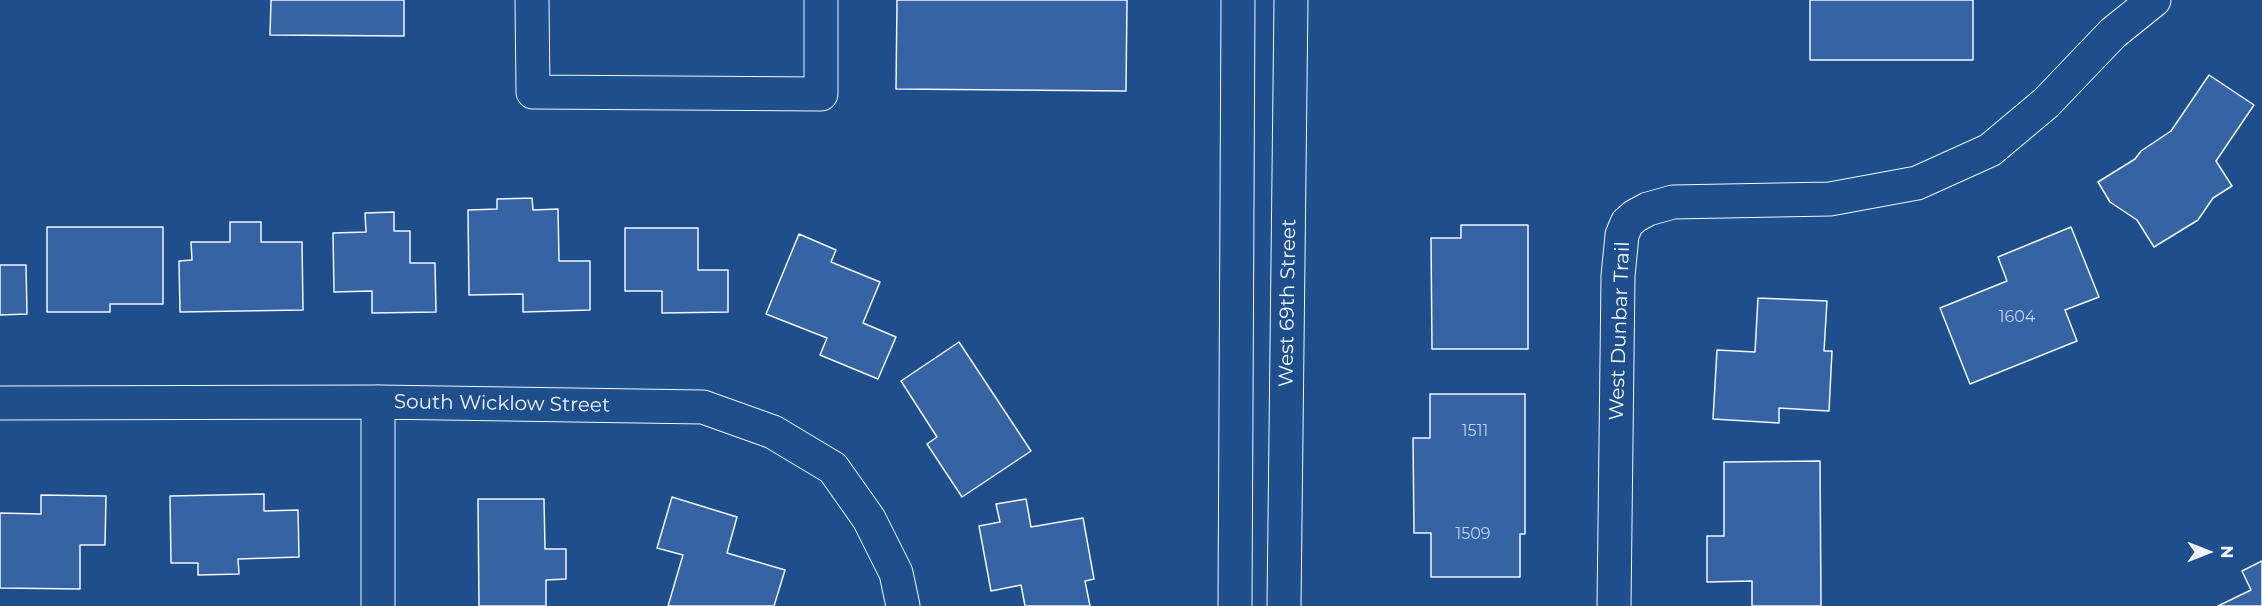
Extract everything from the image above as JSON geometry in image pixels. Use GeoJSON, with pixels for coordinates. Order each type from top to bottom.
{"type":"FeatureCollection","features":[{"type":"Feature","properties":{"kind":"street"},"geometry":{"type":"LineString","coordinates":[[532,0],[533,92],[821,94],[821,0]]}},
{"type":"Feature","properties":{"kind":"street"},"geometry":{"type":"LineString","coordinates":[[1235,606],[1238,0]]}},
{"type":"Feature","properties":{"kind":"street","name":"West 69th Street"},"geometry":{"type":"LineString","coordinates":[[1284,606],[1291,0]]}},
{"type":"Feature","properties":{"kind":"street","name":"West Dunbar Trail"},"geometry":{"type":"LineString","coordinates":[[1614,606],[1618,276],[1622,235],[1627,223],[1648,209],[1673,202],[1830,199],[1917,183],[1990,150],[2046,103],[2113,33],[2154,0]]}},
{"type":"Feature","properties":{"kind":"street"},"geometry":{"type":"LineString","coordinates":[[378,402],[378,606]]}},
{"type":"Feature","properties":{"kind":"street","name":"South Wicklow Street"},"geometry":{"type":"LineString","coordinates":[[0,403],[378,402],[703,407],[773,432],[833,468],[869,519],[896,573],[903,606]]}},
{"type":"Feature","properties":{"kind":"building"},"geometry":{"type":"Polygon","coordinates":[[[271,0],[404,0],[404,36],[270,35],[271,0]]]}},
{"type":"Feature","properties":{"kind":"building"},"geometry":{"type":"Polygon","coordinates":[[[897,0],[1127,0],[1126,91],[896,89],[897,0]]]}},
{"type":"Feature","properties":{"kind":"building"},"geometry":{"type":"Polygon","coordinates":[[[1810,0],[1973,0],[1973,60],[1810,60],[1810,0]]]}},
{"type":"Feature","properties":{"kind":"building"},"geometry":{"type":"Polygon","coordinates":[[[2209,75],[2254,105],[2216,161],[2232,186],[2213,198],[2198,220],[2154,247],[2137,220],[2110,202],[2098,182],[2135,159],[2141,151],[2171,131],[2209,75]]]}},
{"type":"Feature","properties":{"kind":"building"},"geometry":{"type":"Polygon","coordinates":[[[532,198],[533,210],[558,209],[559,261],[590,261],[590,310],[523,312],[523,294],[469,295],[468,210],[497,209],[497,199],[532,198]]]}},
{"type":"Feature","properties":{"kind":"building"},"geometry":{"type":"Polygon","coordinates":[[[394,212],[394,231],[410,231],[410,263],[435,263],[436,312],[372,313],[372,291],[334,292],[333,233],[366,232],[365,213],[394,212]]]}},
{"type":"Feature","properties":{"kind":"building"},"geometry":{"type":"Polygon","coordinates":[[[230,222],[261,222],[261,242],[302,242],[303,310],[180,312],[179,261],[192,260],[191,242],[230,242],[230,222]]]}},
{"type":"Feature","properties":{"kind":"building"},"geometry":{"type":"Polygon","coordinates":[[[1461,225],[1528,225],[1528,349],[1432,349],[1431,238],[1461,238],[1461,225]]]}},
{"type":"Feature","properties":{"kind":"building"},"geometry":{"type":"Polygon","coordinates":[[[47,227],[163,227],[163,304],[110,304],[110,312],[47,312],[47,227]]]}},
{"type":"Feature","properties":{"kind":"building"},"geometry":{"type":"Polygon","coordinates":[[[2071,227],[2099,297],[2065,310],[2077,341],[1970,384],[1940,308],[2007,281],[1998,257],[2071,227]]]}},
{"type":"Feature","properties":{"kind":"building"},"geometry":{"type":"Polygon","coordinates":[[[625,228],[698,228],[698,270],[728,270],[728,312],[662,313],[662,291],[625,291],[625,228]]]}},
{"type":"Feature","properties":{"kind":"building"},"geometry":{"type":"Polygon","coordinates":[[[799,234],[836,250],[831,262],[880,282],[863,323],[896,337],[878,379],[820,355],[827,338],[766,314],[799,234]]]}},
{"type":"Feature","properties":{"kind":"building"},"geometry":{"type":"Polygon","coordinates":[[[0,265],[26,265],[27,314],[0,315],[0,265]]]}},
{"type":"Feature","properties":{"kind":"building"},"geometry":{"type":"Polygon","coordinates":[[[1758,298],[1827,301],[1824,351],[1832,351],[1829,411],[1779,408],[1779,423],[1713,419],[1717,350],[1755,352],[1758,298]]]}},
{"type":"Feature","properties":{"kind":"building"},"geometry":{"type":"Polygon","coordinates":[[[959,342],[1031,451],[962,497],[927,444],[937,437],[901,381],[959,342]]]}},
{"type":"Feature","properties":{"kind":"building"},"geometry":{"type":"Polygon","coordinates":[[[1430,394],[1525,394],[1525,534],[1520,534],[1520,577],[1431,577],[1431,533],[1414,533],[1413,438],[1430,438],[1430,394]]]}},
{"type":"Feature","properties":{"kind":"building"},"geometry":{"type":"Polygon","coordinates":[[[1820,461],[1821,606],[1752,606],[1752,581],[1707,582],[1707,536],[1724,536],[1724,462],[1820,461]]]}},
{"type":"Feature","properties":{"kind":"building"},"geometry":{"type":"Polygon","coordinates":[[[264,494],[264,511],[298,510],[299,557],[238,559],[239,574],[198,575],[198,563],[171,563],[170,496],[264,494]]]}},
{"type":"Feature","properties":{"kind":"building"},"geometry":{"type":"Polygon","coordinates":[[[41,495],[106,496],[105,545],[80,545],[80,589],[0,588],[0,513],[41,514],[41,495]]]}},
{"type":"Feature","properties":{"kind":"building"},"geometry":{"type":"Polygon","coordinates":[[[672,497],[737,517],[727,553],[785,570],[774,606],[668,606],[683,555],[657,548],[672,497]]]}},
{"type":"Feature","properties":{"kind":"building"},"geometry":{"type":"Polygon","coordinates":[[[478,499],[544,499],[545,549],[566,549],[566,579],[546,580],[546,606],[479,606],[478,499]]]}},
{"type":"Feature","properties":{"kind":"building"},"geometry":{"type":"Polygon","coordinates":[[[1026,499],[1031,527],[1083,518],[1094,579],[1085,581],[1090,606],[1025,606],[1021,585],[991,591],[979,526],[1000,522],[996,504],[1026,499]]]}},
{"type":"Feature","properties":{"kind":"building"},"geometry":{"type":"Polygon","coordinates":[[[2262,561],[2262,606],[2218,606],[2251,590],[2242,571],[2262,561]]]}}]}
